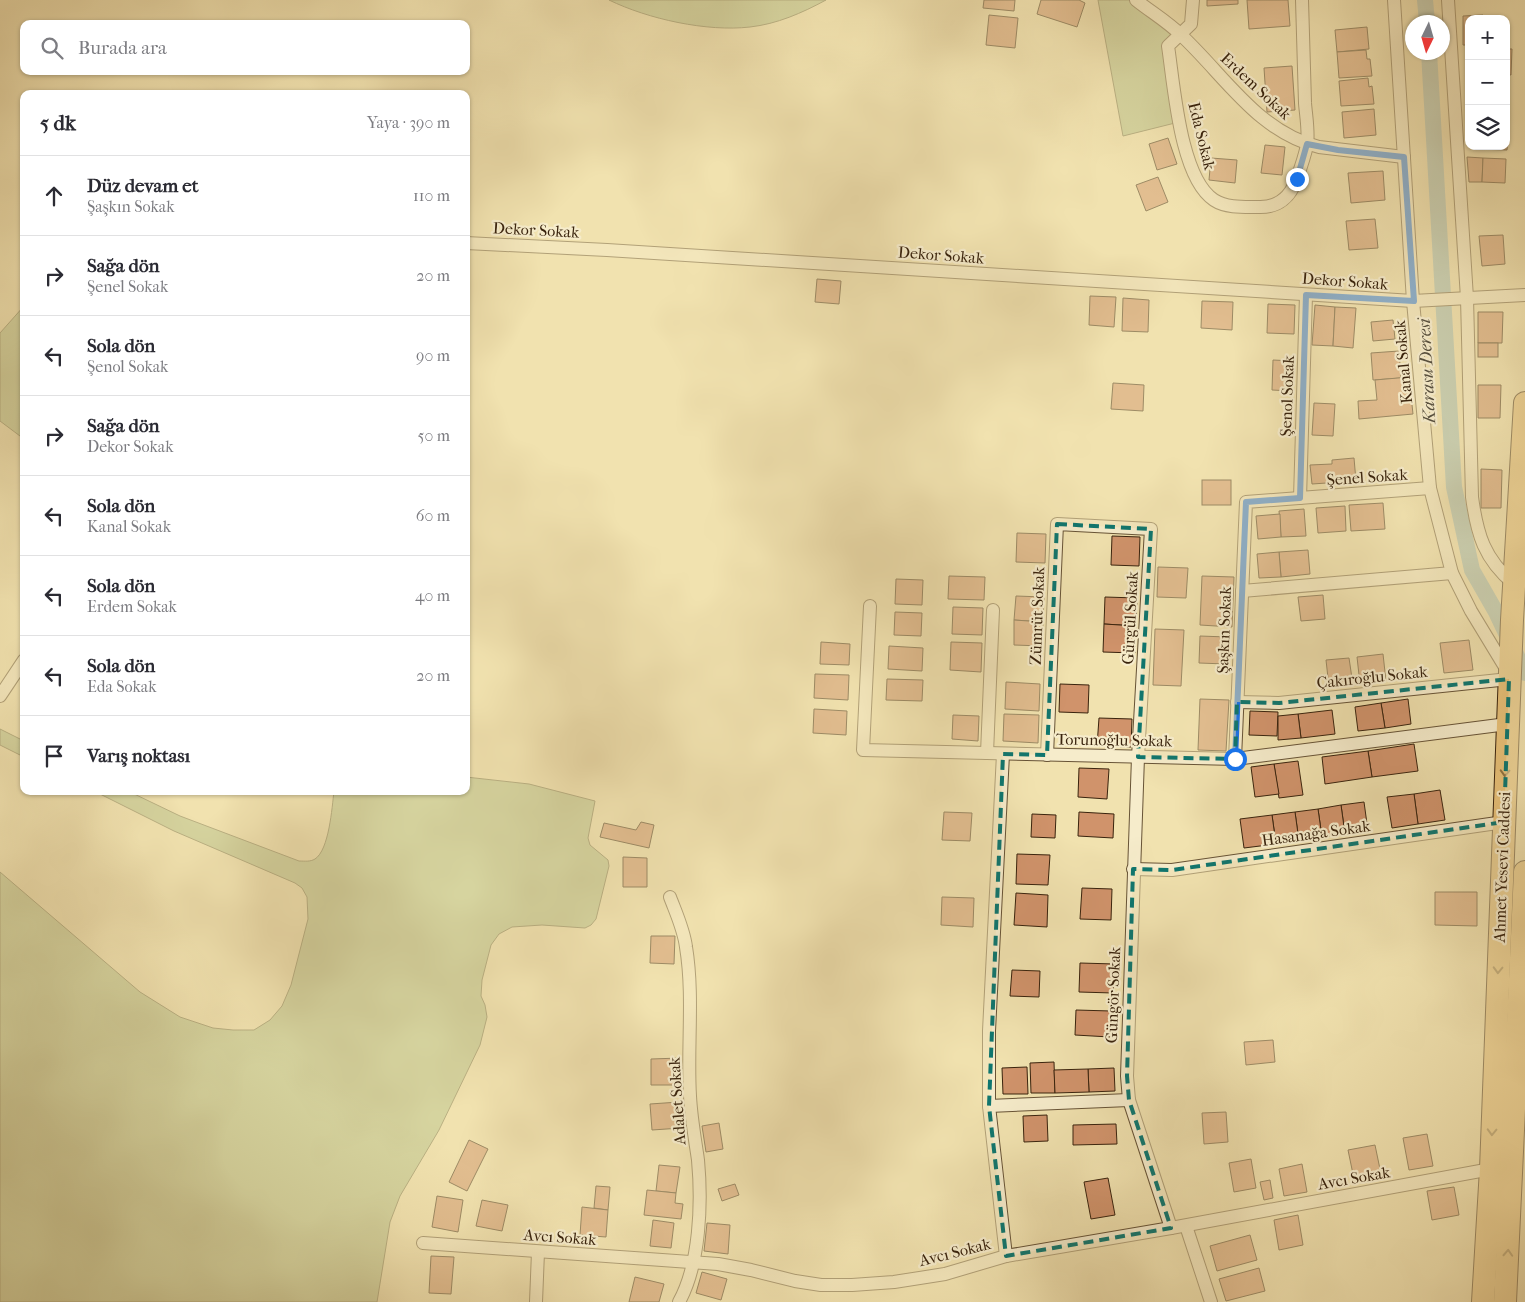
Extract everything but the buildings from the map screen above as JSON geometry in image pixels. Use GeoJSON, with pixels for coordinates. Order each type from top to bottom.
{"type":"FeatureCollection","features":[{"type":"Feature","properties":{"kind":"highway","name":"Ahmet Yesevi Caddesi"},"geometry":{"type":"LineString","coordinates":[[1483,1302],[1491,1169],[1507,724],[1525,403]]}},
{"type":"Feature","properties":{"kind":"highway","name":"Ahmet Yesevi Caddesi"},"geometry":{"type":"LineString","coordinates":[[1506,1302],[1519,1150],[1525,872]]}},
{"type":"Feature","properties":{"kind":"street","name":"Erdem Sokak"},"geometry":{"type":"LineString","coordinates":[[1136,0],[1181,34],[1250,107],[1270,125],[1284,134],[1307,144],[1338,150],[1404,157]]}},
{"type":"Feature","properties":{"kind":"street"},"geometry":{"type":"LineString","coordinates":[[1181,34],[1191,24],[1193,0]]}},
{"type":"Feature","properties":{"kind":"street"},"geometry":{"type":"LineString","coordinates":[[1302,0],[1307,144]]}},
{"type":"Feature","properties":{"kind":"street","name":"Kanal Sokak"},"geometry":{"type":"LineString","coordinates":[[1394,0],[1414,301],[1430,488],[1452,573],[1471,611],[1510,676]]}},
{"type":"Feature","properties":{"kind":"street"},"geometry":{"type":"LineString","coordinates":[[1448,0],[1467,298],[1471,475],[1474,513],[1480,538],[1490,559],[1504,576],[1514,584]]}},
{"type":"Feature","properties":{"kind":"street","name":"Eda Sokak"},"geometry":{"type":"LineString","coordinates":[[1181,34],[1168,46],[1179,122],[1188,161],[1194,176],[1214,201],[1226,205],[1263,207],[1275,205],[1285,199],[1297,179],[1307,144]]}},
{"type":"Feature","properties":{"kind":"street","name":"Dekor Sokak"},"geometry":{"type":"LineString","coordinates":[[470,243],[607,250],[1414,301],[1525,295]]}},
{"type":"Feature","properties":{"kind":"street","name":"Şenol Sokak"},"geometry":{"type":"LineString","coordinates":[[1300,498],[1306,295]]}},
{"type":"Feature","properties":{"kind":"street","name":"Şenel Sokak"},"geometry":{"type":"LineString","coordinates":[[1246,502],[1430,488]]}},
{"type":"Feature","properties":{"kind":"street","name":"Şaşkın Sokak"},"geometry":{"type":"LineString","coordinates":[[1235,759],[1246,502]]}},
{"type":"Feature","properties":{"kind":"street","name":"Zümrüt Sokak"},"geometry":{"type":"LineString","coordinates":[[1047,755],[1057,524],[1103,527]]}},
{"type":"Feature","properties":{"kind":"street","name":"Gürgül Sokak"},"geometry":{"type":"LineString","coordinates":[[1103,527],[1151,529],[1138,757]]}},
{"type":"Feature","properties":{"kind":"street"},"geometry":{"type":"LineString","coordinates":[[1242,591],[1452,573]]}},
{"type":"Feature","properties":{"kind":"street","name":"Torunoğlu Sokak"},"geometry":{"type":"LineString","coordinates":[[870,606],[863,750],[1235,759],[1507,724]]}},
{"type":"Feature","properties":{"kind":"street"},"geometry":{"type":"LineString","coordinates":[[987,753],[993,610]]}},
{"type":"Feature","properties":{"kind":"street"},"geometry":{"type":"LineString","coordinates":[[0,696],[20,666]]}},
{"type":"Feature","properties":{"kind":"street","name":"Çakıroğlu Sokak"},"geometry":{"type":"LineString","coordinates":[[1237,702],[1279,703],[1510,676]]}},
{"type":"Feature","properties":{"kind":"street"},"geometry":{"type":"LineString","coordinates":[[1003,754],[989,1030],[989,1106],[1006,1256]]}},
{"type":"Feature","properties":{"kind":"street","name":"Güngör Sokak"},"geometry":{"type":"LineString","coordinates":[[1138,757],[1127,1076],[1129,1100],[1170,1228]]}},
{"type":"Feature","properties":{"kind":"street","name":"Hasanağa Sokak"},"geometry":{"type":"LineString","coordinates":[[1134,869],[1172,870],[1504,822]]}},
{"type":"Feature","properties":{"kind":"street","name":"Adalet Sokak"},"geometry":{"type":"LineString","coordinates":[[670,897],[682,928],[686,947],[689,978],[690,1095],[698,1162],[698,1210],[694,1263],[680,1302]]}},
{"type":"Feature","properties":{"kind":"street"},"geometry":{"type":"LineString","coordinates":[[989,1106],[1129,1100]]}},
{"type":"Feature","properties":{"kind":"street","name":"Avcı Sokak"},"geometry":{"type":"LineString","coordinates":[[423,1243],[718,1264],[795,1281],[852,1285],[894,1282],[945,1274],[1006,1256],[1186,1226],[1491,1169]]}},
{"type":"Feature","properties":{"kind":"street"},"geometry":{"type":"LineString","coordinates":[[1186,1226],[1211,1302]]}},
{"type":"Feature","properties":{"kind":"street"},"geometry":{"type":"LineString","coordinates":[[536,1302],[538,1252]]}},
{"type":"Feature","properties":{"kind":"highlighted area"},"geometry":{"type":"Polygon","coordinates":[[[1057,524],[1151,529],[1138,757],[1235,759],[1237,702],[1279,703],[1509,679],[1504,822],[1172,870],[1133,869],[1127,1076],[1129,1100],[1171,1228],[1006,1256],[989,1106],[1003,754],[1047,755],[1057,524]]]}},
{"type":"Feature","properties":{"kind":"green space"},"geometry":{"type":"Polygon","coordinates":[[[609,0],[826,0],[780,21],[760,26],[715,28],[659,18],[624,7],[609,0]]]}},
{"type":"Feature","properties":{"kind":"green space"},"geometry":{"type":"Polygon","coordinates":[[[1098,0],[1136,0],[1181,34],[1168,47],[1179,122],[1123,136],[1098,0]]]}},
{"type":"Feature","properties":{"kind":"green space"},"geometry":{"type":"Polygon","coordinates":[[[20,310],[20,436],[0,421],[0,333],[20,310]]]}},
{"type":"Feature","properties":{"kind":"green space"},"geometry":{"type":"Polygon","coordinates":[[[0,729],[20,739],[20,755],[0,745],[0,729]]]}},
{"type":"Feature","properties":{"kind":"green space"},"geometry":{"type":"Polygon","coordinates":[[[470,777],[529,784],[595,801],[588,838],[590,845],[608,860],[609,866],[596,919],[591,925],[585,928],[542,925],[512,927],[499,934],[491,945],[482,980],[481,996],[487,1017],[480,1045],[439,1130],[400,1196],[390,1222],[377,1302],[0,1302],[0,872],[140,992],[180,1017],[213,1028],[254,1030],[270,1020],[282,1006],[291,985],[308,919],[307,897],[302,888],[295,883],[174,831],[102,795],[136,795],[180,816],[299,861],[311,861],[320,854],[327,838],[334,795],[470,795],[470,777]]]}},
{"type":"Feature","properties":{"kind":"waterway","name":"Karasu Deresi"},"geometry":{"type":"LineString","coordinates":[[1425,0],[1426,15]]}},
{"type":"Feature","properties":{"kind":"waterway","name":"Karasu Deresi"},"geometry":{"type":"LineString","coordinates":[[1429,60],[1454,487],[1472,570],[1496,612],[1525,673]]}},
{"type":"Feature","properties":{"kind":"route"},"geometry":{"type":"LineString","coordinates":[[1235,759],[1246,502],[1300,498],[1306,295],[1414,301],[1404,157],[1338,150],[1307,144],[1297,179]]}}]}
